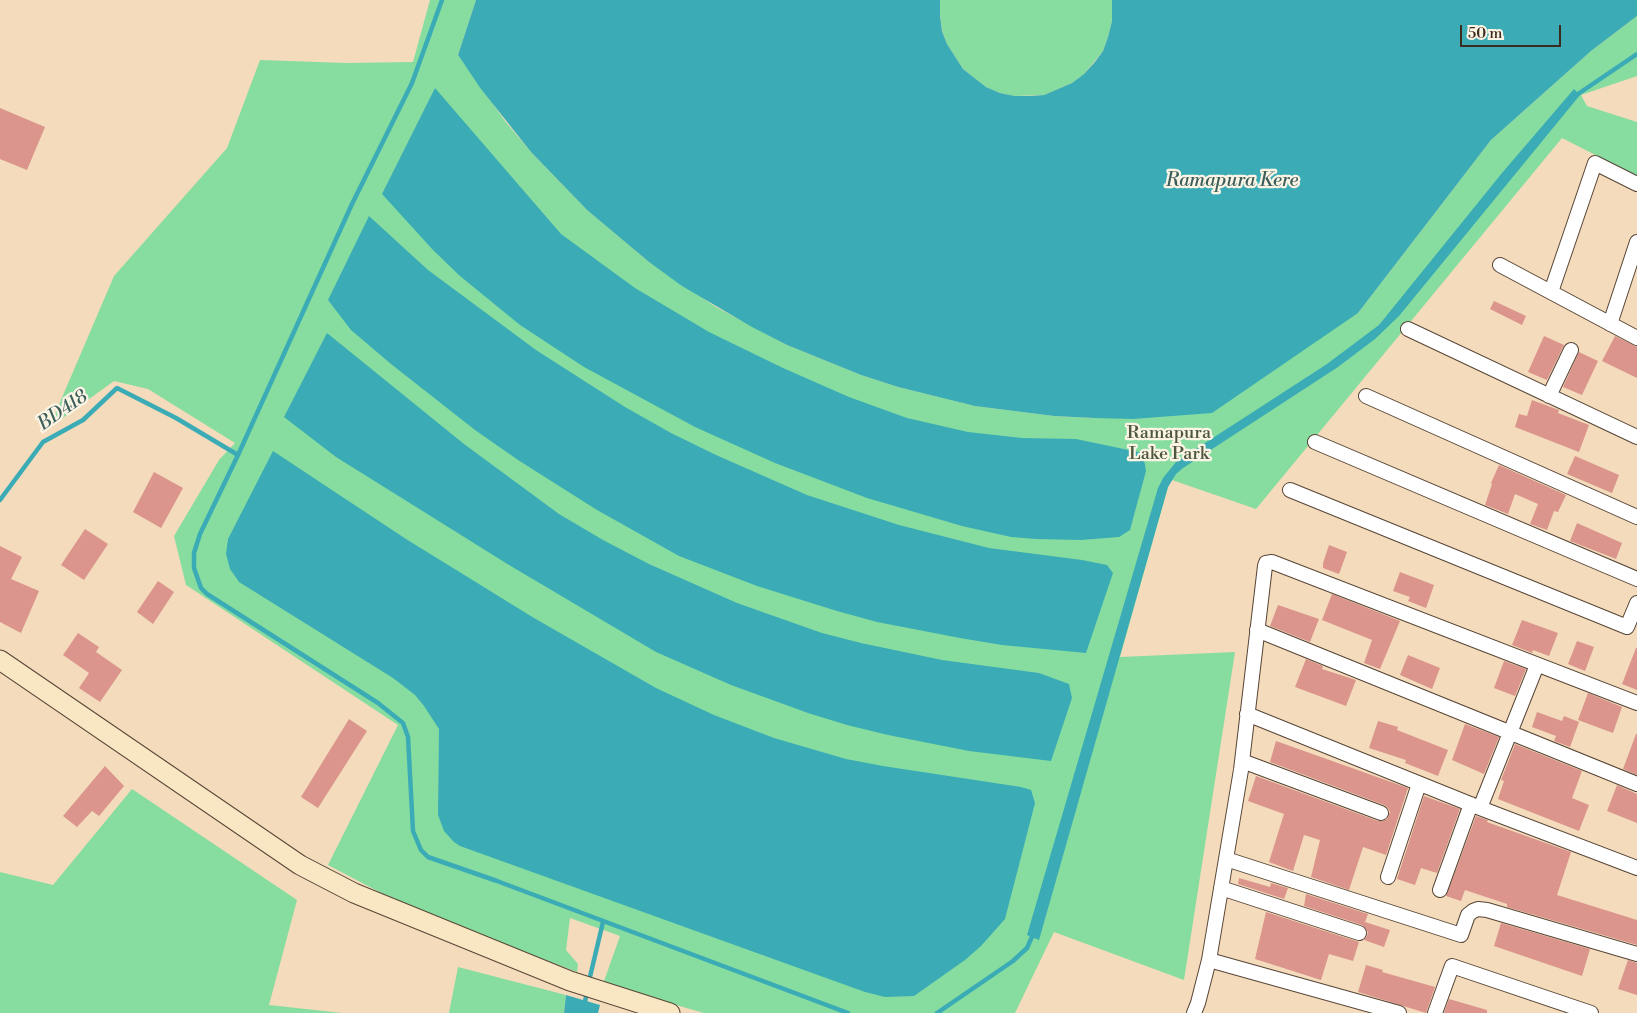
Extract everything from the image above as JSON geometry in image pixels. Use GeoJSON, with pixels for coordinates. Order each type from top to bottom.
{"type":"FeatureCollection","features":[{"type":"Feature","properties":{"kind":"main road"},"geometry":{"type":"LineString","coordinates":[[0,660],[300,865],[354,893],[570,981],[670,1013]]}},
{"type":"Feature","properties":{"kind":"street"},"geometry":{"type":"LineString","coordinates":[[1552,292],[1595,162],[1637,184]]}},
{"type":"Feature","properties":{"kind":"street"},"geometry":{"type":"LineString","coordinates":[[1610,324],[1637,242]]}},
{"type":"Feature","properties":{"kind":"street"},"geometry":{"type":"LineString","coordinates":[[1500,265],[1637,338]]}},
{"type":"Feature","properties":{"kind":"street"},"geometry":{"type":"LineString","coordinates":[[1408,329],[1637,437]]}},
{"type":"Feature","properties":{"kind":"street"},"geometry":{"type":"LineString","coordinates":[[1549,396],[1571,350]]}},
{"type":"Feature","properties":{"kind":"street"},"geometry":{"type":"LineString","coordinates":[[1366,396],[1637,517]]}},
{"type":"Feature","properties":{"kind":"street"},"geometry":{"type":"LineString","coordinates":[[1316,442],[1637,579]]}},
{"type":"Feature","properties":{"kind":"street"},"geometry":{"type":"LineString","coordinates":[[1290,490],[1627,627],[1637,603]]}},
{"type":"Feature","properties":{"kind":"street"},"geometry":{"type":"LineString","coordinates":[[1194,1013],[1209,960],[1242,761],[1266,563],[1272,562],[1637,703]]}},
{"type":"Feature","properties":{"kind":"street"},"geometry":{"type":"LineString","coordinates":[[1257,630],[1637,784]]}},
{"type":"Feature","properties":{"kind":"street"},"geometry":{"type":"LineString","coordinates":[[1440,890],[1510,733],[1537,665]]}},
{"type":"Feature","properties":{"kind":"street"},"geometry":{"type":"LineString","coordinates":[[1247,714],[1420,784],[1637,868]]}},
{"type":"Feature","properties":{"kind":"street"},"geometry":{"type":"LineString","coordinates":[[1242,761],[1381,813]]}},
{"type":"Feature","properties":{"kind":"street"},"geometry":{"type":"LineString","coordinates":[[1388,877],[1420,784]]}},
{"type":"Feature","properties":{"kind":"street"},"geometry":{"type":"LineString","coordinates":[[1226,859],[1461,935],[1468,915],[1478,909],[1637,954]]}},
{"type":"Feature","properties":{"kind":"street"},"geometry":{"type":"LineString","coordinates":[[1221,888],[1359,933]]}},
{"type":"Feature","properties":{"kind":"street"},"geometry":{"type":"LineString","coordinates":[[1209,960],[1399,1013]]}},
{"type":"Feature","properties":{"kind":"street"},"geometry":{"type":"LineString","coordinates":[[1435,1013],[1452,966],[1591,1013]]}},
{"type":"Feature","properties":{"kind":"green space","name":"Ramapura Lake Park"},"geometry":{"type":"Polygon","coordinates":[[[430,0],[476,0],[458,55],[505,121],[531,152],[587,210],[649,262],[716,307],[787,345],[861,375],[898,387],[976,406],[1054,416],[1094,418],[1358,313],[1491,140],[1591,51],[1637,16],[1637,76],[1581,95],[1587,106],[1637,122],[1637,176],[1562,138],[1256,509],[1172,480],[1168,487],[1120,657],[1235,652],[1184,980],[1054,932],[1015,1013],[704,1013],[603,984],[620,936],[570,918],[566,950],[578,964],[577,972],[492,940],[385,895],[328,865],[398,725],[186,585],[174,536],[219,460],[235,443],[148,389],[114,381],[49,428],[114,276],[227,148],[260,60],[346,63],[413,62],[430,0]]]}},
{"type":"Feature","properties":{"kind":"green space"},"geometry":{"type":"Polygon","coordinates":[[[940,0],[1112,0],[1112,21],[1103,51],[1084,74],[1072,83],[1044,95],[1015,96],[1000,93],[986,87],[963,69],[947,44],[942,30],[940,0]]]}},
{"type":"Feature","properties":{"kind":"green space"},"geometry":{"type":"Polygon","coordinates":[[[132,789],[297,900],[269,1005],[342,1013],[0,1013],[0,872],[53,885],[132,789]]]}},
{"type":"Feature","properties":{"kind":"green space"},"geometry":{"type":"Polygon","coordinates":[[[458,967],[566,995],[564,1013],[449,1013],[458,967]]]}},
{"type":"Feature","properties":{"kind":"water","name":"Ramapura Kere"},"geometry":{"type":"Polygon","coordinates":[[[476,0],[940,0],[942,31],[947,44],[963,69],[986,87],[1000,93],[1015,96],[1044,95],[1072,83],[1084,74],[1103,51],[1112,21],[1112,0],[1637,0],[1637,16],[1591,51],[1491,140],[1358,313],[1212,413],[1133,419],[1054,416],[975,406],[898,387],[861,375],[787,345],[682,286],[649,262],[587,210],[531,152],[481,89],[458,55],[476,0]]]}},
{"type":"Feature","properties":{"kind":"water"},"geometry":{"type":"Polygon","coordinates":[[[435,88],[561,234],[635,288],[709,332],[849,397],[907,418],[968,432],[1022,438],[1076,439],[1143,453],[1146,471],[1130,530],[1119,537],[1081,540],[1011,537],[962,526],[867,498],[775,463],[695,427],[584,367],[520,325],[460,276],[433,250],[382,194],[435,88]]]}},
{"type":"Feature","properties":{"kind":"water"},"geometry":{"type":"Polygon","coordinates":[[[1574,89],[1580,95],[1399,316],[1375,339],[1338,367],[1176,474],[1168,487],[1039,940],[1027,935],[1158,488],[1163,478],[1176,462],[1327,364],[1379,325],[1502,173],[1574,89]]]}},
{"type":"Feature","properties":{"kind":"water"},"geometry":{"type":"Polygon","coordinates":[[[369,216],[428,270],[536,350],[625,407],[671,433],[716,455],[807,495],[899,525],[989,548],[1107,565],[1113,573],[1086,653],[1002,645],[960,638],[877,622],[837,611],[757,586],[679,556],[597,510],[518,460],[475,430],[351,330],[328,300],[369,216]]]}},
{"type":"Feature","properties":{"kind":"water"},"geometry":{"type":"Polygon","coordinates":[[[327,333],[464,444],[559,514],[649,564],[737,603],[822,633],[942,660],[1039,673],[1069,684],[1072,698],[1051,761],[969,751],[847,725],[731,685],[656,652],[509,565],[336,457],[284,417],[327,333]]]}},
{"type":"Feature","properties":{"kind":"water"},"geometry":{"type":"Polygon","coordinates":[[[273,451],[406,539],[534,618],[656,688],[714,715],[774,738],[846,759],[1031,790],[1035,803],[1005,919],[981,946],[965,960],[914,996],[885,997],[865,992],[460,846],[444,831],[438,815],[439,729],[415,695],[393,678],[239,582],[230,569],[226,554],[228,539],[273,451]]]}},
{"type":"Feature","properties":{"kind":"water"},"geometry":{"type":"Polygon","coordinates":[[[566,995],[600,1005],[598,1013],[564,1013],[566,995]]]}},
{"type":"Feature","properties":{"kind":"building"},"geometry":{"type":"Polygon","coordinates":[[[0,108],[45,127],[27,170],[0,159],[0,108]]]}},
{"type":"Feature","properties":{"kind":"building"},"geometry":{"type":"Polygon","coordinates":[[[1494,301],[1526,316],[1522,325],[1490,309],[1494,301]]]}},
{"type":"Feature","properties":{"kind":"building"},"geometry":{"type":"Polygon","coordinates":[[[1544,336],[1564,345],[1547,380],[1528,372],[1544,336]]]}},
{"type":"Feature","properties":{"kind":"building"},"geometry":{"type":"Polygon","coordinates":[[[1615,336],[1637,347],[1637,378],[1602,361],[1615,336]]]}},
{"type":"Feature","properties":{"kind":"building"},"geometry":{"type":"Polygon","coordinates":[[[1579,352],[1598,361],[1582,395],[1563,387],[1579,352]]]}},
{"type":"Feature","properties":{"kind":"building"},"geometry":{"type":"Polygon","coordinates":[[[1532,400],[1559,410],[1558,413],[1589,425],[1579,452],[1515,427],[1519,414],[1527,416],[1532,400]]]}},
{"type":"Feature","properties":{"kind":"building"},"geometry":{"type":"Polygon","coordinates":[[[1575,456],[1619,475],[1612,493],[1567,474],[1575,456]]]}},
{"type":"Feature","properties":{"kind":"building"},"geometry":{"type":"Polygon","coordinates":[[[1499,465],[1566,495],[1558,512],[1554,511],[1547,530],[1530,524],[1538,504],[1515,494],[1508,514],[1485,505],[1491,483],[1499,465]]]}},
{"type":"Feature","properties":{"kind":"building"},"geometry":{"type":"Polygon","coordinates":[[[154,472],[183,488],[161,528],[133,512],[154,472]]]}},
{"type":"Feature","properties":{"kind":"building"},"geometry":{"type":"Polygon","coordinates":[[[1577,523],[1622,543],[1616,559],[1570,541],[1577,523]]]}},
{"type":"Feature","properties":{"kind":"building"},"geometry":{"type":"Polygon","coordinates":[[[85,529],[108,544],[84,580],[61,565],[85,529]]]}},
{"type":"Feature","properties":{"kind":"building"},"geometry":{"type":"Polygon","coordinates":[[[1329,545],[1347,552],[1339,574],[1323,568],[1329,545]]]}},
{"type":"Feature","properties":{"kind":"building"},"geometry":{"type":"Polygon","coordinates":[[[0,546],[22,557],[11,579],[39,591],[21,633],[0,622],[0,546]]]}},
{"type":"Feature","properties":{"kind":"building"},"geometry":{"type":"Polygon","coordinates":[[[1400,572],[1434,585],[1426,608],[1408,601],[1410,597],[1393,591],[1400,572]]]}},
{"type":"Feature","properties":{"kind":"building"},"geometry":{"type":"Polygon","coordinates":[[[158,581],[174,592],[153,624],[137,612],[158,581]]]}},
{"type":"Feature","properties":{"kind":"building"},"geometry":{"type":"Polygon","coordinates":[[[1332,594],[1400,621],[1380,669],[1364,663],[1372,640],[1322,620],[1332,594]]]}},
{"type":"Feature","properties":{"kind":"building"},"geometry":{"type":"Polygon","coordinates":[[[1278,605],[1319,619],[1310,642],[1270,626],[1278,605]]]}},
{"type":"Feature","properties":{"kind":"building"},"geometry":{"type":"Polygon","coordinates":[[[1522,620],[1558,633],[1549,656],[1533,650],[1532,653],[1512,645],[1522,620]]]}},
{"type":"Feature","properties":{"kind":"building"},"geometry":{"type":"Polygon","coordinates":[[[78,633],[99,647],[96,652],[122,670],[100,702],[79,688],[89,673],[63,655],[78,633]]]}},
{"type":"Feature","properties":{"kind":"building"},"geometry":{"type":"Polygon","coordinates":[[[1577,641],[1594,647],[1585,671],[1568,664],[1577,641]]]}},
{"type":"Feature","properties":{"kind":"building"},"geometry":{"type":"Polygon","coordinates":[[[1637,648],[1637,690],[1622,684],[1637,648]]]}},
{"type":"Feature","properties":{"kind":"building"},"geometry":{"type":"Polygon","coordinates":[[[1408,655],[1440,668],[1432,689],[1400,675],[1408,655]]]}},
{"type":"Feature","properties":{"kind":"building"},"geometry":{"type":"Polygon","coordinates":[[[1306,659],[1323,666],[1322,669],[1356,680],[1346,706],[1295,687],[1306,659]]]}},
{"type":"Feature","properties":{"kind":"building"},"geometry":{"type":"Polygon","coordinates":[[[1504,661],[1526,669],[1515,696],[1494,688],[1504,661]]]}},
{"type":"Feature","properties":{"kind":"building"},"geometry":{"type":"Polygon","coordinates":[[[1588,693],[1622,707],[1613,733],[1578,720],[1588,693]]]}},
{"type":"Feature","properties":{"kind":"building"},"geometry":{"type":"Polygon","coordinates":[[[1537,712],[1562,721],[1564,716],[1579,722],[1570,747],[1554,741],[1556,736],[1532,727],[1537,712]]]}},
{"type":"Feature","properties":{"kind":"building"},"geometry":{"type":"Polygon","coordinates":[[[349,719],[367,731],[318,808],[301,797],[349,719]]]}},
{"type":"Feature","properties":{"kind":"building"},"geometry":{"type":"Polygon","coordinates":[[[1378,721],[1398,727],[1397,730],[1448,750],[1438,776],[1405,763],[1406,760],[1369,748],[1378,721]]]}},
{"type":"Feature","properties":{"kind":"building"},"geometry":{"type":"Polygon","coordinates":[[[1465,724],[1499,737],[1484,774],[1452,760],[1465,724]]]}},
{"type":"Feature","properties":{"kind":"building"},"geometry":{"type":"Polygon","coordinates":[[[1637,734],[1637,775],[1623,769],[1637,734]]]}},
{"type":"Feature","properties":{"kind":"building"},"geometry":{"type":"Polygon","coordinates":[[[1276,741],[1408,788],[1386,855],[1363,847],[1349,890],[1311,877],[1320,840],[1304,835],[1293,871],[1269,862],[1284,814],[1248,801],[1256,776],[1378,821],[1387,819],[1390,812],[1384,805],[1270,762],[1276,741]]]}},
{"type":"Feature","properties":{"kind":"building"},"geometry":{"type":"Polygon","coordinates":[[[1515,744],[1582,771],[1572,798],[1589,805],[1579,831],[1498,799],[1504,781],[1501,780],[1515,744]]]}},
{"type":"Feature","properties":{"kind":"building"},"geometry":{"type":"Polygon","coordinates":[[[105,766],[124,786],[99,816],[92,811],[77,827],[63,816],[105,766]]]}},
{"type":"Feature","properties":{"kind":"building"},"geometry":{"type":"Polygon","coordinates":[[[1617,785],[1637,794],[1637,823],[1607,811],[1617,785]]]}},
{"type":"Feature","properties":{"kind":"building"},"geometry":{"type":"Polygon","coordinates":[[[1424,796],[1460,809],[1437,873],[1421,868],[1415,885],[1397,879],[1424,796]]]}},
{"type":"Feature","properties":{"kind":"building"},"geometry":{"type":"Polygon","coordinates":[[[1476,816],[1488,820],[1487,822],[1571,852],[1557,895],[1637,920],[1637,945],[1507,907],[1507,904],[1465,890],[1461,901],[1446,896],[1476,816]]]}},
{"type":"Feature","properties":{"kind":"building"},"geometry":{"type":"Polygon","coordinates":[[[1239,878],[1270,887],[1271,883],[1288,888],[1284,899],[1238,884],[1239,878]]]}},
{"type":"Feature","properties":{"kind":"building"},"geometry":{"type":"Polygon","coordinates":[[[1306,894],[1368,914],[1365,922],[1390,930],[1384,947],[1364,940],[1368,932],[1362,925],[1304,906],[1306,894]]]}},
{"type":"Feature","properties":{"kind":"building"},"geometry":{"type":"Polygon","coordinates":[[[1266,912],[1359,942],[1353,961],[1329,954],[1321,980],[1255,959],[1266,912]]]}},
{"type":"Feature","properties":{"kind":"building"},"geometry":{"type":"Polygon","coordinates":[[[1501,923],[1590,949],[1582,976],[1494,946],[1501,923]]]}},
{"type":"Feature","properties":{"kind":"building"},"geometry":{"type":"Polygon","coordinates":[[[1628,960],[1637,963],[1637,995],[1618,989],[1628,960]]]}},
{"type":"Feature","properties":{"kind":"building"},"geometry":{"type":"Polygon","coordinates":[[[1366,965],[1383,970],[1382,972],[1435,987],[1426,1013],[1358,992],[1366,965]]]}},
{"type":"Feature","properties":{"kind":"building"},"geometry":{"type":"Polygon","coordinates":[[[1449,999],[1487,1010],[1487,1013],[1444,1013],[1449,999]]]}},
{"type":"Feature","properties":{"kind":"waterway"},"geometry":{"type":"LineString","coordinates":[[442,0],[412,83],[352,204],[200,534],[194,553],[194,568],[201,588],[207,594],[378,703],[403,723],[408,737],[413,831],[421,850],[428,857],[497,881],[848,1013]]}},
{"type":"Feature","properties":{"kind":"waterway"},"geometry":{"type":"LineString","coordinates":[[1575,96],[1637,54]]}},
{"type":"Feature","properties":{"kind":"waterway","name":"BD418"},"geometry":{"type":"LineString","coordinates":[[0,500],[43,442],[83,420],[117,388],[176,418],[238,455]]}},
{"type":"Feature","properties":{"kind":"waterway"},"geometry":{"type":"LineString","coordinates":[[589,981],[603,922]]}},
{"type":"Feature","properties":{"kind":"waterway"},"geometry":{"type":"LineString","coordinates":[[937,1013],[1013,961],[1027,948],[1034,932]]}},
{"type":"Feature","properties":{"kind":"waterway"},"geometry":{"type":"LineString","coordinates":[[583,1013],[587,991]]}}]}
